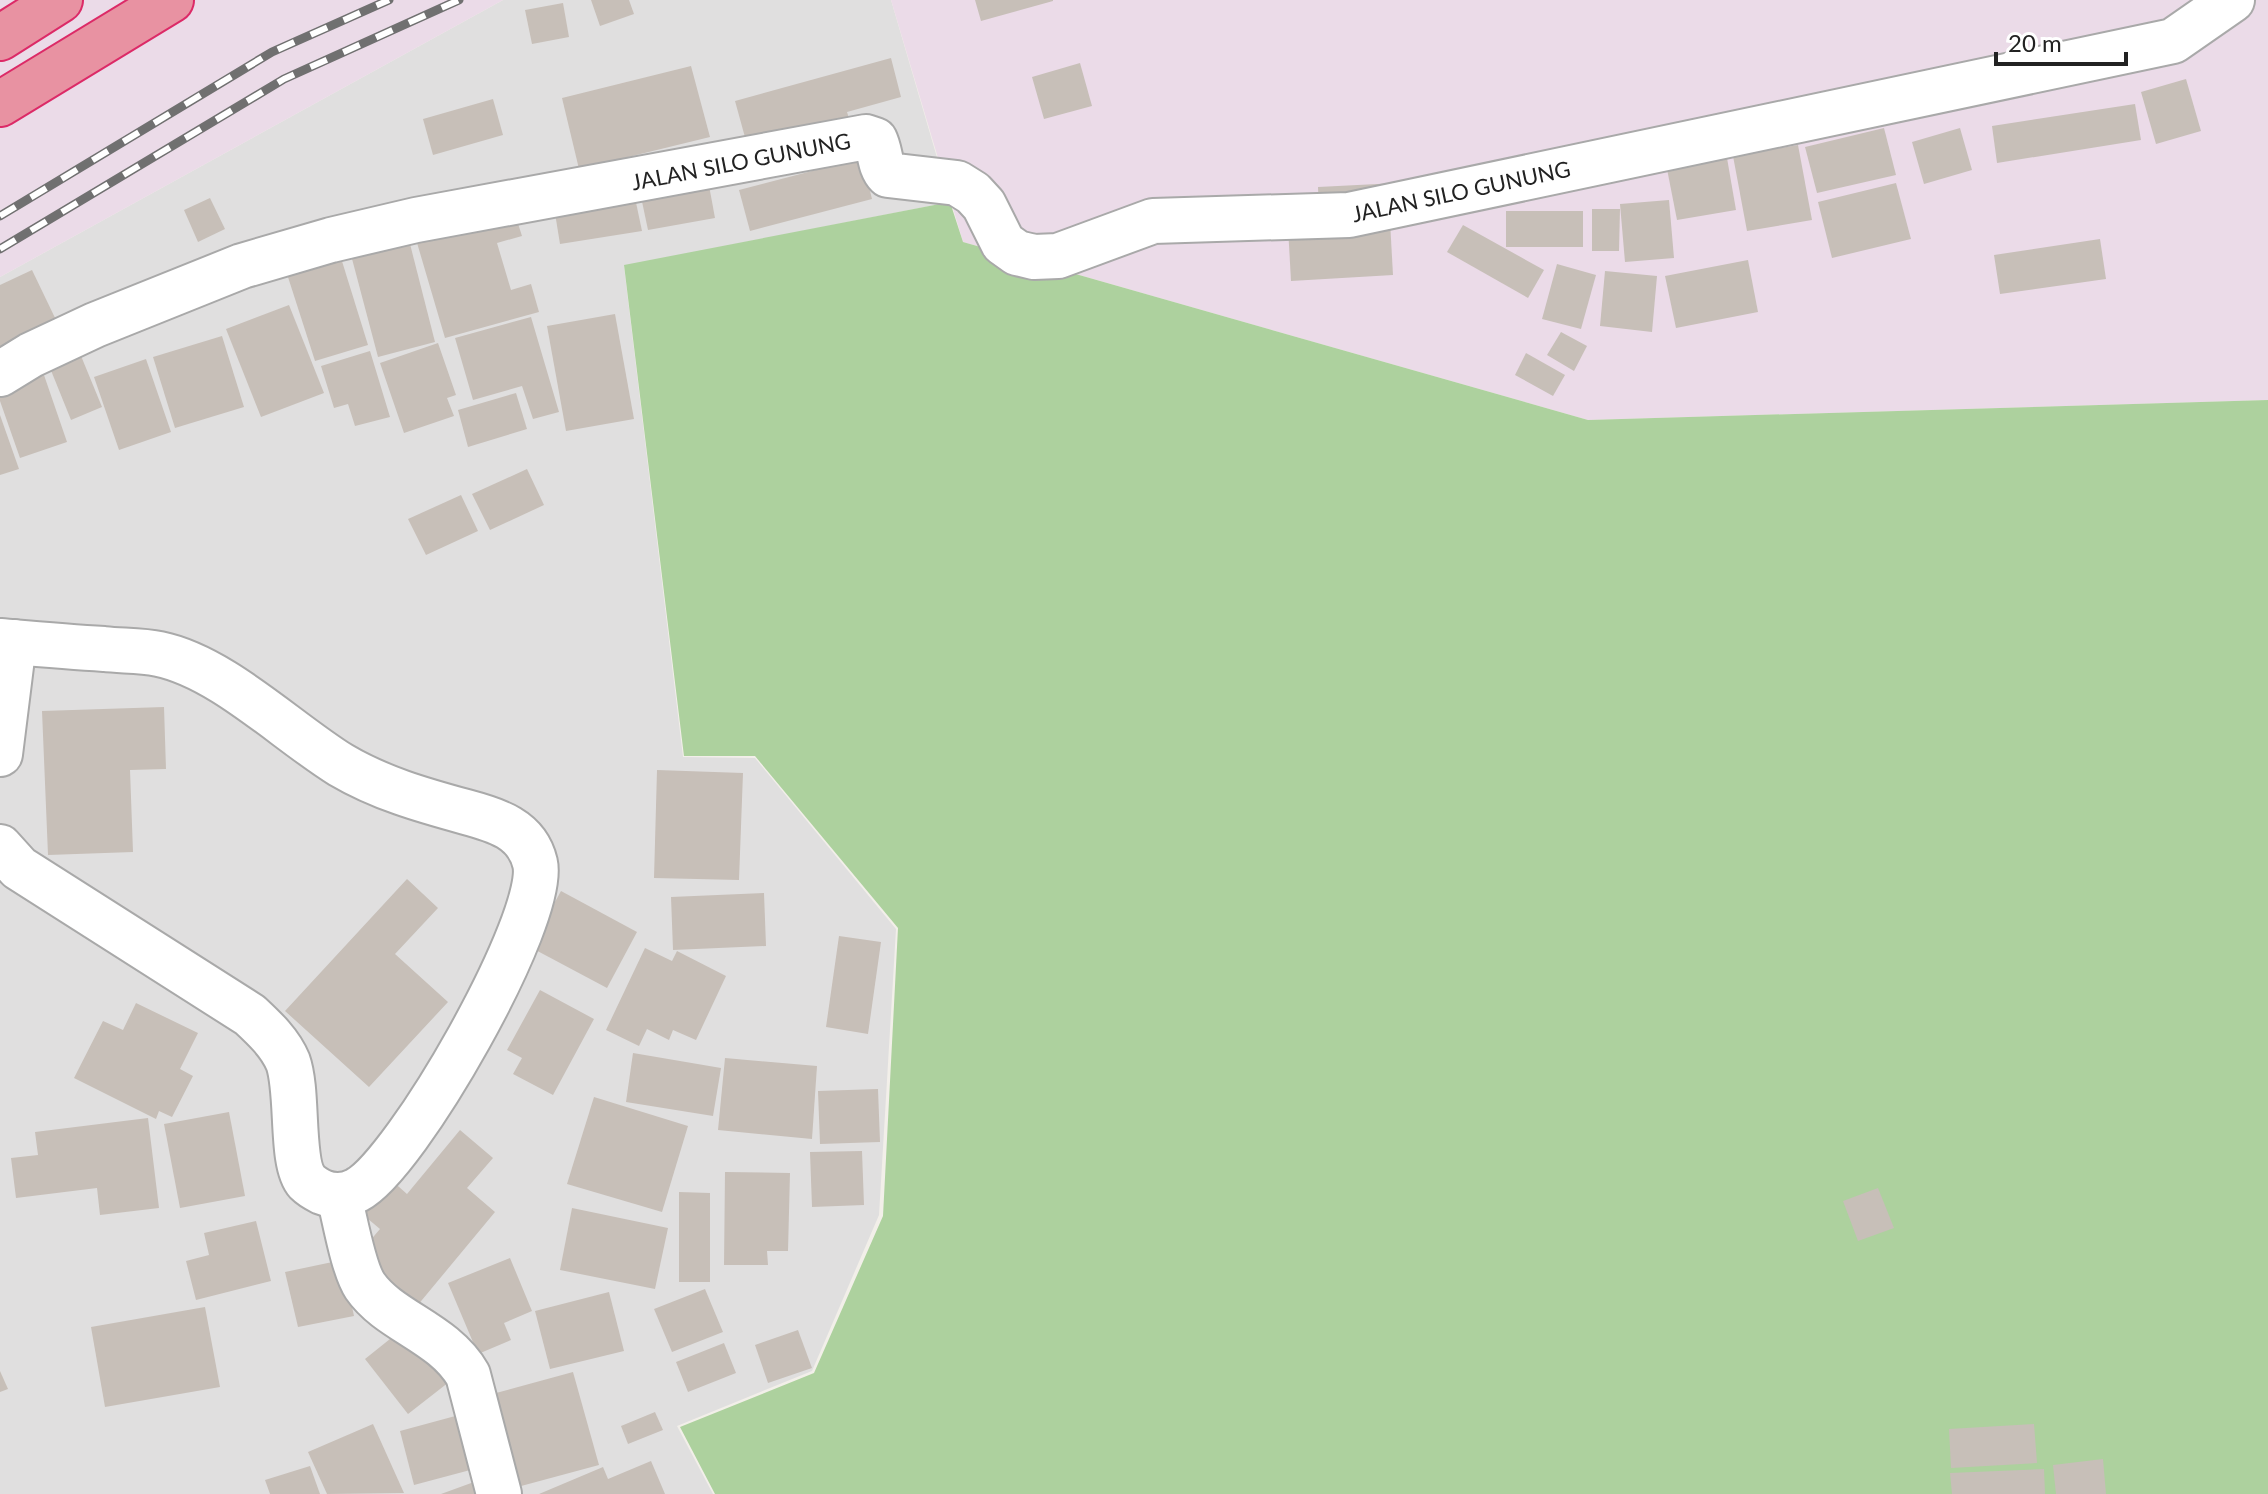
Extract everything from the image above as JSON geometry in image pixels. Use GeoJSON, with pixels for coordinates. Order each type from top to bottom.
{"type":"FeatureCollection","features":[{"type":"Feature","properties":{"kind":"highway"},"geometry":{"type":"LineString","coordinates":[[0,38],[60,0]]}},
{"type":"Feature","properties":{"kind":"highway"},"geometry":{"type":"LineString","coordinates":[[0,104],[171,0]]}},
{"type":"Feature","properties":{"kind":"street","name":"JALAN SILO GUNUNG"},"geometry":{"type":"LineString","coordinates":[[0,374],[31,355],[109,319],[242,266],[331,240],[416,220],[866,137],[875,140],[883,170],[888,175],[957,183],[984,205],[1003,243],[1017,253],[1034,257],[1058,256],[1153,221],[1349,215],[2158,45],[2173,41],[2232,0]]}},
{"type":"Feature","properties":{"kind":"street"},"geometry":{"type":"LineString","coordinates":[[0,754],[7,642],[159,654],[221,681],[340,764],[374,782],[413,798],[497,820],[522,835],[535,863],[534,894],[485,1011],[452,1069],[381,1171],[359,1189],[339,1196],[322,1192],[307,1182],[299,1162],[296,1094],[288,1061],[272,1036],[250,1015],[19,868],[0,847]]}},
{"type":"Feature","properties":{"kind":"street"},"geometry":{"type":"LineString","coordinates":[[339,1196],[364,1285],[375,1298],[459,1360],[468,1375],[499,1494]]}},
{"type":"Feature","properties":{"kind":"shaded area"},"geometry":{"type":"Polygon","coordinates":[[[0,0],[503,0],[0,277],[0,0]]]}},
{"type":"Feature","properties":{"kind":"shaded area"},"geometry":{"type":"Polygon","coordinates":[[[503,0],[891,0],[950,202],[624,266],[683,757],[755,758],[896,929],[879,1215],[812,1371],[677,1426],[713,1494],[0,1494],[0,277],[503,0]]]}},
{"type":"Feature","properties":{"kind":"shaded area"},"geometry":{"type":"Polygon","coordinates":[[[891,0],[2268,0],[2268,400],[1588,420],[963,242],[891,0]]]}},
{"type":"Feature","properties":{"kind":"green space"},"geometry":{"type":"Polygon","coordinates":[[[950,202],[963,242],[1588,420],[2268,400],[2268,1494],[715,1494],[680,1427],[814,1373],[883,1216],[898,928],[755,756],[684,756],[624,265],[950,202]]]}},
{"type":"Feature","properties":{"kind":"building"},"geometry":{"type":"Polygon","coordinates":[[[591,0],[629,0],[634,14],[600,26],[591,0]]]}},
{"type":"Feature","properties":{"kind":"building"},"geometry":{"type":"Polygon","coordinates":[[[975,0],[1053,0],[1053,1],[981,21],[975,0]]]}},
{"type":"Feature","properties":{"kind":"building"},"geometry":{"type":"Polygon","coordinates":[[[563,3],[569,37],[532,44],[525,10],[563,3]]]}},
{"type":"Feature","properties":{"kind":"building"},"geometry":{"type":"Polygon","coordinates":[[[891,58],[901,97],[847,112],[853,131],[751,159],[735,101],[891,58]]]}},
{"type":"Feature","properties":{"kind":"building"},"geometry":{"type":"Polygon","coordinates":[[[1080,63],[1092,106],[1044,119],[1032,77],[1080,63]]]}},
{"type":"Feature","properties":{"kind":"building"},"geometry":{"type":"Polygon","coordinates":[[[691,66],[710,137],[579,169],[562,98],[691,66]]]}},
{"type":"Feature","properties":{"kind":"building"},"geometry":{"type":"Polygon","coordinates":[[[2186,79],[2201,131],[2156,144],[2141,92],[2186,79]]]}},
{"type":"Feature","properties":{"kind":"building"},"geometry":{"type":"Polygon","coordinates":[[[493,99],[503,135],[433,155],[423,119],[493,99]]]}},
{"type":"Feature","properties":{"kind":"building"},"geometry":{"type":"Polygon","coordinates":[[[2135,104],[2141,140],[1997,163],[1992,126],[2135,104]]]}},
{"type":"Feature","properties":{"kind":"building"},"geometry":{"type":"Polygon","coordinates":[[[1884,128],[1896,175],[1817,193],[1805,147],[1884,128]]]}},
{"type":"Feature","properties":{"kind":"building"},"geometry":{"type":"Polygon","coordinates":[[[1960,128],[1972,170],[1924,184],[1912,142],[1960,128]]]}},
{"type":"Feature","properties":{"kind":"building"},"geometry":{"type":"Polygon","coordinates":[[[1798,145],[1812,220],[1747,231],[1733,156],[1798,145]]]}},
{"type":"Feature","properties":{"kind":"building"},"geometry":{"type":"Polygon","coordinates":[[[862,158],[872,199],[750,231],[739,190],[862,158]]]}},
{"type":"Feature","properties":{"kind":"building"},"geometry":{"type":"Polygon","coordinates":[[[1727,158],[1736,210],[1677,220],[1667,169],[1727,158]]]}},
{"type":"Feature","properties":{"kind":"building"},"geometry":{"type":"Polygon","coordinates":[[[708,180],[715,218],[648,230],[640,192],[708,180]]]}},
{"type":"Feature","properties":{"kind":"building"},"geometry":{"type":"Polygon","coordinates":[[[1417,182],[1319,210],[1318,187],[1417,182]]]}},
{"type":"Feature","properties":{"kind":"building"},"geometry":{"type":"Polygon","coordinates":[[[1896,183],[1911,239],[1832,258],[1818,202],[1896,183]]]}},
{"type":"Feature","properties":{"kind":"building"},"geometry":{"type":"Polygon","coordinates":[[[634,193],[642,231],[560,244],[554,207],[634,193]]]}},
{"type":"Feature","properties":{"kind":"building"},"geometry":{"type":"Polygon","coordinates":[[[210,198],[225,229],[198,242],[184,210],[210,198]]]}},
{"type":"Feature","properties":{"kind":"building"},"geometry":{"type":"Polygon","coordinates":[[[1669,200],[1674,258],[1625,262],[1620,204],[1669,200]]]}},
{"type":"Feature","properties":{"kind":"building"},"geometry":{"type":"Polygon","coordinates":[[[513,208],[522,236],[497,243],[511,290],[531,284],[539,312],[445,338],[415,236],[513,208]]]}},
{"type":"Feature","properties":{"kind":"building"},"geometry":{"type":"Polygon","coordinates":[[[1592,209],[1620,209],[1619,251],[1592,251],[1592,209]]]}},
{"type":"Feature","properties":{"kind":"building"},"geometry":{"type":"Polygon","coordinates":[[[1506,211],[1583,211],[1583,247],[1506,247],[1506,211]]]}},
{"type":"Feature","properties":{"kind":"building"},"geometry":{"type":"Polygon","coordinates":[[[1390,221],[1393,275],[1291,281],[1288,227],[1390,221]]]}},
{"type":"Feature","properties":{"kind":"building"},"geometry":{"type":"Polygon","coordinates":[[[1463,225],[1544,270],[1528,298],[1447,252],[1463,225]]]}},
{"type":"Feature","properties":{"kind":"building"},"geometry":{"type":"Polygon","coordinates":[[[2100,239],[2106,279],[2000,294],[1994,255],[2100,239]]]}},
{"type":"Feature","properties":{"kind":"building"},"geometry":{"type":"Polygon","coordinates":[[[409,240],[435,342],[378,357],[351,255],[409,240]]]}},
{"type":"Feature","properties":{"kind":"building"},"geometry":{"type":"Polygon","coordinates":[[[341,258],[368,345],[315,361],[287,274],[341,258]]]}},
{"type":"Feature","properties":{"kind":"building"},"geometry":{"type":"Polygon","coordinates":[[[1748,260],[1758,312],[1676,328],[1665,276],[1748,260]]]}},
{"type":"Feature","properties":{"kind":"building"},"geometry":{"type":"Polygon","coordinates":[[[1557,264],[1596,275],[1581,329],[1542,319],[1557,264]]]}},
{"type":"Feature","properties":{"kind":"building"},"geometry":{"type":"Polygon","coordinates":[[[32,270],[57,322],[0,349],[0,285],[32,270]]]}},
{"type":"Feature","properties":{"kind":"building"},"geometry":{"type":"Polygon","coordinates":[[[1605,271],[1657,276],[1652,332],[1600,326],[1605,271]]]}},
{"type":"Feature","properties":{"kind":"building"},"geometry":{"type":"Polygon","coordinates":[[[289,305],[324,393],[261,417],[226,329],[289,305]]]}},
{"type":"Feature","properties":{"kind":"building"},"geometry":{"type":"Polygon","coordinates":[[[615,314],[634,419],[566,431],[547,326],[615,314]]]}},
{"type":"Feature","properties":{"kind":"building"},"geometry":{"type":"Polygon","coordinates":[[[531,317],[559,412],[533,419],[522,386],[473,400],[455,338],[531,317]]]}},
{"type":"Feature","properties":{"kind":"building"},"geometry":{"type":"Polygon","coordinates":[[[1561,332],[1587,346],[1574,371],[1547,355],[1561,332]]]}},
{"type":"Feature","properties":{"kind":"building"},"geometry":{"type":"Polygon","coordinates":[[[222,336],[244,407],[175,428],[153,357],[222,336]]]}},
{"type":"Feature","properties":{"kind":"building"},"geometry":{"type":"Polygon","coordinates":[[[438,343],[456,395],[447,398],[454,416],[404,433],[380,363],[438,343]]]}},
{"type":"Feature","properties":{"kind":"building"},"geometry":{"type":"Polygon","coordinates":[[[79,351],[102,407],[71,420],[48,363],[79,351]]]}},
{"type":"Feature","properties":{"kind":"building"},"geometry":{"type":"Polygon","coordinates":[[[370,351],[390,417],[355,426],[348,404],[334,408],[321,366],[370,351]]]}},
{"type":"Feature","properties":{"kind":"building"},"geometry":{"type":"Polygon","coordinates":[[[1526,353],[1565,375],[1553,396],[1515,375],[1526,353]]]}},
{"type":"Feature","properties":{"kind":"building"},"geometry":{"type":"Polygon","coordinates":[[[146,359],[171,432],[119,450],[94,377],[146,359]]]}},
{"type":"Feature","properties":{"kind":"building"},"geometry":{"type":"Polygon","coordinates":[[[44,375],[67,442],[20,458],[0,401],[0,390],[44,375]]]}},
{"type":"Feature","properties":{"kind":"building"},"geometry":{"type":"Polygon","coordinates":[[[516,393],[527,429],[468,447],[458,410],[516,393]]]}},
{"type":"Feature","properties":{"kind":"building"},"geometry":{"type":"Polygon","coordinates":[[[0,415],[19,469],[0,475],[0,415]]]}},
{"type":"Feature","properties":{"kind":"building"},"geometry":{"type":"Polygon","coordinates":[[[527,469],[544,505],[490,530],[472,494],[527,469]]]}},
{"type":"Feature","properties":{"kind":"building"},"geometry":{"type":"Polygon","coordinates":[[[461,495],[478,531],[426,555],[408,519],[461,495]]]}},
{"type":"Feature","properties":{"kind":"building"},"geometry":{"type":"Polygon","coordinates":[[[164,707],[166,769],[130,770],[133,852],[48,855],[42,711],[164,707]]]}},
{"type":"Feature","properties":{"kind":"building"},"geometry":{"type":"Polygon","coordinates":[[[657,770],[743,773],[739,880],[654,878],[657,770]]]}},
{"type":"Feature","properties":{"kind":"building"},"geometry":{"type":"Polygon","coordinates":[[[407,879],[438,908],[395,954],[448,1002],[369,1087],[285,1011],[407,879]]]}},
{"type":"Feature","properties":{"kind":"building"},"geometry":{"type":"Polygon","coordinates":[[[561,891],[637,932],[607,988],[530,947],[561,891]]]}},
{"type":"Feature","properties":{"kind":"building"},"geometry":{"type":"Polygon","coordinates":[[[764,893],[766,946],[673,950],[671,897],[764,893]]]}},
{"type":"Feature","properties":{"kind":"building"},"geometry":{"type":"Polygon","coordinates":[[[839,936],[881,942],[868,1034],[826,1027],[839,936]]]}},
{"type":"Feature","properties":{"kind":"building"},"geometry":{"type":"Polygon","coordinates":[[[645,948],[672,961],[677,951],[726,976],[696,1040],[673,1030],[669,1040],[647,1029],[639,1046],[606,1030],[645,948]]]}},
{"type":"Feature","properties":{"kind":"building"},"geometry":{"type":"Polygon","coordinates":[[[540,990],[594,1019],[553,1095],[513,1074],[522,1058],[507,1050],[540,990]]]}},
{"type":"Feature","properties":{"kind":"building"},"geometry":{"type":"Polygon","coordinates":[[[136,1003],[198,1033],[180,1069],[193,1076],[172,1117],[159,1111],[156,1119],[74,1078],[103,1021],[123,1030],[136,1003]]]}},
{"type":"Feature","properties":{"kind":"building"},"geometry":{"type":"Polygon","coordinates":[[[633,1053],[721,1068],[713,1116],[626,1102],[633,1053]]]}},
{"type":"Feature","properties":{"kind":"building"},"geometry":{"type":"Polygon","coordinates":[[[725,1058],[817,1066],[812,1139],[718,1130],[725,1058]]]}},
{"type":"Feature","properties":{"kind":"building"},"geometry":{"type":"Polygon","coordinates":[[[878,1089],[880,1142],[820,1144],[818,1091],[878,1089]]]}},
{"type":"Feature","properties":{"kind":"building"},"geometry":{"type":"Polygon","coordinates":[[[594,1097],[688,1126],[662,1212],[567,1184],[594,1097]]]}},
{"type":"Feature","properties":{"kind":"building"},"geometry":{"type":"Polygon","coordinates":[[[229,1112],[245,1196],[180,1208],[164,1124],[229,1112]]]}},
{"type":"Feature","properties":{"kind":"building"},"geometry":{"type":"Polygon","coordinates":[[[148,1118],[159,1208],[100,1215],[97,1188],[16,1198],[11,1158],[38,1155],[35,1132],[148,1118]]]}},
{"type":"Feature","properties":{"kind":"building"},"geometry":{"type":"Polygon","coordinates":[[[460,1130],[493,1158],[467,1188],[495,1212],[417,1306],[357,1256],[380,1229],[361,1213],[390,1179],[407,1194],[460,1130]]]}},
{"type":"Feature","properties":{"kind":"building"},"geometry":{"type":"Polygon","coordinates":[[[862,1151],[864,1205],[812,1207],[810,1152],[862,1151]]]}},
{"type":"Feature","properties":{"kind":"building"},"geometry":{"type":"Polygon","coordinates":[[[725,1172],[790,1173],[788,1251],[767,1251],[768,1265],[724,1265],[725,1172]]]}},
{"type":"Feature","properties":{"kind":"building"},"geometry":{"type":"Polygon","coordinates":[[[1878,1188],[1894,1228],[1858,1241],[1843,1201],[1878,1188]]]}},
{"type":"Feature","properties":{"kind":"building"},"geometry":{"type":"Polygon","coordinates":[[[679,1192],[710,1193],[710,1282],[679,1282],[679,1192]]]}},
{"type":"Feature","properties":{"kind":"building"},"geometry":{"type":"Polygon","coordinates":[[[572,1208],[668,1228],[655,1289],[560,1270],[572,1208]]]}},
{"type":"Feature","properties":{"kind":"building"},"geometry":{"type":"Polygon","coordinates":[[[256,1221],[271,1281],[196,1300],[186,1261],[209,1255],[204,1233],[256,1221]]]}},
{"type":"Feature","properties":{"kind":"building"},"geometry":{"type":"Polygon","coordinates":[[[510,1258],[532,1311],[504,1323],[511,1340],[478,1354],[448,1283],[510,1258]]]}},
{"type":"Feature","properties":{"kind":"building"},"geometry":{"type":"Polygon","coordinates":[[[342,1260],[354,1316],[298,1327],[285,1272],[342,1260]]]}},
{"type":"Feature","properties":{"kind":"building"},"geometry":{"type":"Polygon","coordinates":[[[705,1289],[723,1332],[672,1352],[654,1309],[705,1289]]]}},
{"type":"Feature","properties":{"kind":"building"},"geometry":{"type":"Polygon","coordinates":[[[609,1292],[624,1351],[550,1369],[535,1311],[609,1292]]]}},
{"type":"Feature","properties":{"kind":"building"},"geometry":{"type":"Polygon","coordinates":[[[205,1307],[220,1387],[105,1407],[91,1327],[205,1307]]]}},
{"type":"Feature","properties":{"kind":"building"},"geometry":{"type":"Polygon","coordinates":[[[405,1327],[449,1382],[408,1414],[365,1359],[405,1327]]]}},
{"type":"Feature","properties":{"kind":"building"},"geometry":{"type":"Polygon","coordinates":[[[798,1330],[812,1368],[768,1383],[755,1345],[798,1330]]]}},
{"type":"Feature","properties":{"kind":"building"},"geometry":{"type":"Polygon","coordinates":[[[724,1343],[736,1373],[688,1392],[676,1362],[724,1343]]]}},
{"type":"Feature","properties":{"kind":"building"},"geometry":{"type":"Polygon","coordinates":[[[0,1371],[8,1389],[0,1392],[0,1371]]]}},
{"type":"Feature","properties":{"kind":"building"},"geometry":{"type":"Polygon","coordinates":[[[573,1372],[599,1465],[510,1489],[485,1396],[573,1372]]]}},
{"type":"Feature","properties":{"kind":"building"},"geometry":{"type":"Polygon","coordinates":[[[655,1412],[663,1430],[628,1444],[621,1426],[655,1412]]]}},
{"type":"Feature","properties":{"kind":"building"},"geometry":{"type":"Polygon","coordinates":[[[459,1415],[474,1469],[414,1485],[400,1431],[459,1415]]]}},
{"type":"Feature","properties":{"kind":"building"},"geometry":{"type":"Polygon","coordinates":[[[373,1424],[404,1493],[327,1494],[308,1452],[373,1424]]]}},
{"type":"Feature","properties":{"kind":"building"},"geometry":{"type":"Polygon","coordinates":[[[2034,1424],[2037,1463],[1951,1468],[1949,1429],[2034,1424]]]}},
{"type":"Feature","properties":{"kind":"building"},"geometry":{"type":"Polygon","coordinates":[[[2103,1459],[2106,1494],[2056,1494],[2053,1465],[2103,1459]]]}},
{"type":"Feature","properties":{"kind":"building"},"geometry":{"type":"Polygon","coordinates":[[[651,1461],[665,1494],[539,1494],[603,1467],[608,1479],[651,1461]]]}},
{"type":"Feature","properties":{"kind":"building"},"geometry":{"type":"Polygon","coordinates":[[[310,1466],[320,1494],[270,1494],[265,1480],[310,1466]]]}},
{"type":"Feature","properties":{"kind":"building"},"geometry":{"type":"Polygon","coordinates":[[[2044,1469],[2045,1494],[1952,1494],[1950,1473],[2044,1469]]]}},
{"type":"Feature","properties":{"kind":"building"},"geometry":{"type":"Polygon","coordinates":[[[474,1482],[478,1494],[441,1494],[474,1482]]]}},
{"type":"Feature","properties":{"kind":"railway"},"geometry":{"type":"LineString","coordinates":[[0,216],[272,52],[389,0]]}},
{"type":"Feature","properties":{"kind":"railway"},"geometry":{"type":"LineString","coordinates":[[0,249],[284,79],[459,0]]}}]}
